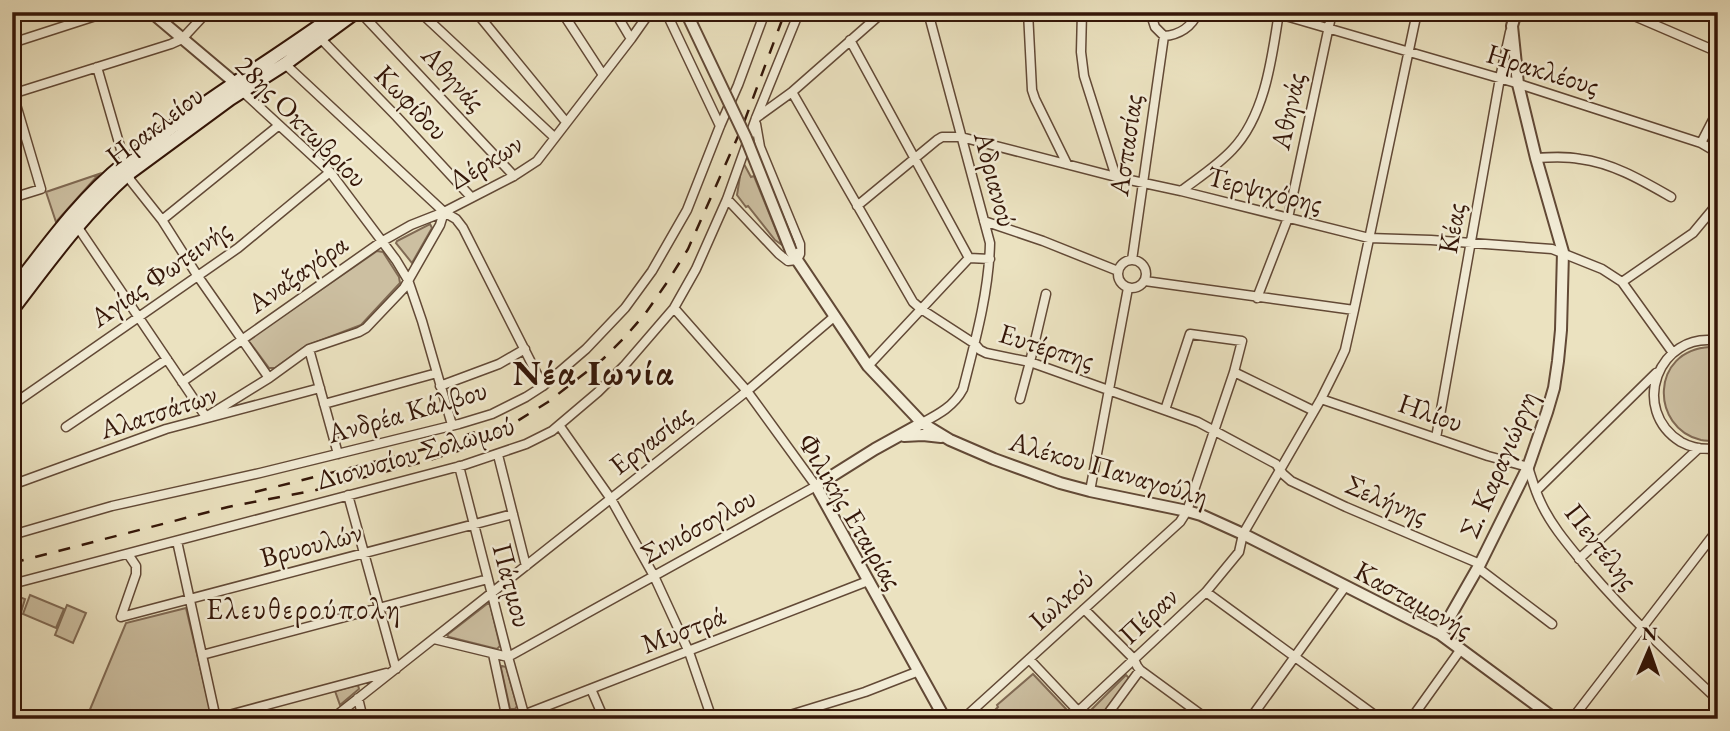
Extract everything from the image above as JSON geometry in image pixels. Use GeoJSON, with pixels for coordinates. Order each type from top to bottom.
{"type":"FeatureCollection","features":[{"type":"Feature","properties":{"kind":"main road","name":"Ηρακλείου"},"geometry":{"type":"LineString","coordinates":[[12,291],[94,191],[225,102],[238,87],[274,57],[339,12]]}},
{"type":"Feature","properties":{"kind":"main road","name":"Ηρακλείου"},"geometry":{"type":"LineString","coordinates":[[238,87],[285,64],[358,12]]}},
{"type":"Feature","properties":{"kind":"main road","name":"Ηρακλείου"},"geometry":{"type":"LineString","coordinates":[[12,310],[77,226],[126,169]]}},
{"type":"Feature","properties":{"kind":"street"},"geometry":{"type":"LineString","coordinates":[[12,43],[108,12]]}},
{"type":"Feature","properties":{"kind":"street","name":"28ης Οκτωβρίου"},"geometry":{"type":"LineString","coordinates":[[151,12],[330,172],[353,201],[408,280],[452,425]]}},
{"type":"Feature","properties":{"kind":"street"},"geometry":{"type":"LineString","coordinates":[[12,198],[41,188],[13,93],[171,44],[182,39],[207,12]]}},
{"type":"Feature","properties":{"kind":"street","name":"Αθηνάς"},"geometry":{"type":"LineString","coordinates":[[358,12],[514,176]]}},
{"type":"Feature","properties":{"kind":"street"},"geometry":{"type":"LineString","coordinates":[[420,12],[554,137]]}},
{"type":"Feature","properties":{"kind":"street"},"geometry":{"type":"LineString","coordinates":[[476,12],[566,122]]}},
{"type":"Feature","properties":{"kind":"street"},"geometry":{"type":"LineString","coordinates":[[562,12],[603,75]]}},
{"type":"Feature","properties":{"kind":"street"},"geometry":{"type":"LineString","coordinates":[[615,12],[631,39]]}},
{"type":"Feature","properties":{"kind":"street","name":"Δέρκων"},"geometry":{"type":"LineString","coordinates":[[206,417],[269,378],[309,349],[366,328],[404,288],[440,225],[444,212],[537,161],[650,12]]}},
{"type":"Feature","properties":{"kind":"street"},"geometry":{"type":"LineString","coordinates":[[666,12],[720,125]]}},
{"type":"Feature","properties":{"kind":"street","name":"Αλέκου Παναγούλη"},"geometry":{"type":"LineString","coordinates":[[687,12],[746,138],[794,256],[868,366],[922,423],[950,440],[1002,462],[1090,492],[1201,515],[1243,534]]}},
{"type":"Feature","properties":{"kind":"street","name":"Ανδρέα Κάλβου"},"geometry":{"type":"LineString","coordinates":[[12,536],[112,506],[338,454],[492,414],[543,386],[586,349],[625,308],[652,271],[687,210],[765,12]]}},
{"type":"Feature","properties":{"kind":"street","name":"Διονυσίου Σολωμού"},"geometry":{"type":"LineString","coordinates":[[12,584],[459,466],[540,438],[559,425],[625,366],[674,308],[696,268],[727,199],[756,118],[800,12]]}},
{"type":"Feature","properties":{"kind":"street"},"geometry":{"type":"LineString","coordinates":[[794,256],[800,254],[800,244],[760,147],[756,118],[792,92],[883,12]]}},
{"type":"Feature","properties":{"kind":"street","name":"Αδριανού"},"geometry":{"type":"LineString","coordinates":[[922,423],[951,406],[963,389],[975,344],[990,259],[990,243],[928,12]]}},
{"type":"Feature","properties":{"kind":"street"},"geometry":{"type":"LineString","coordinates":[[1028,12],[1032,90],[1067,164]]}},
{"type":"Feature","properties":{"kind":"street"},"geometry":{"type":"LineString","coordinates":[[1082,12],[1081,52],[1084,76],[1116,177]]}},
{"type":"Feature","properties":{"kind":"street"},"geometry":{"type":"LineString","coordinates":[[1150,12],[1155,27],[1164,36],[1180,33],[1196,18],[1198,12]]}},
{"type":"Feature","properties":{"kind":"street","name":"Αθηνάς"},"geometry":{"type":"LineString","coordinates":[[1257,298],[1288,218],[1332,12]]}},
{"type":"Feature","properties":{"kind":"street","name":"Πέραν"},"geometry":{"type":"LineString","coordinates":[[1070,719],[1206,592],[1240,552],[1243,534],[1321,399],[1345,350],[1417,12]]}},
{"type":"Feature","properties":{"kind":"street","name":"Σ. Καραγιώργη"},"geometry":{"type":"LineString","coordinates":[[1440,634],[1479,566],[1528,467],[1554,388],[1561,330],[1563,252],[1518,84],[1512,26],[1516,12]]}},
{"type":"Feature","properties":{"kind":"street"},"geometry":{"type":"LineString","coordinates":[[1625,12],[1718,52]]}},
{"type":"Feature","properties":{"kind":"street"},"geometry":{"type":"LineString","coordinates":[[1181,191],[1225,157],[1252,123],[1264,86],[1276,13]]}},
{"type":"Feature","properties":{"kind":"street","name":"Ηρακλέους"},"geometry":{"type":"LineString","coordinates":[[1276,13],[1500,78],[1701,143],[1718,153]]}},
{"type":"Feature","properties":{"kind":"street","name":"Κέας"},"geometry":{"type":"LineString","coordinates":[[1436,438],[1500,78],[1512,26]]}},
{"type":"Feature","properties":{"kind":"street","name":"Ασπασίας"},"geometry":{"type":"LineString","coordinates":[[1132,260],[1164,36]]}},
{"type":"Feature","properties":{"kind":"street","name":"Κωφίδου"},"geometry":{"type":"LineString","coordinates":[[320,38],[471,197]]}},
{"type":"Feature","properties":{"kind":"street"},"geometry":{"type":"LineString","coordinates":[[849,40],[969,258]]}},
{"type":"Feature","properties":{"kind":"street"},"geometry":{"type":"LineString","coordinates":[[285,64],[444,212],[456,219],[543,386]]}},
{"type":"Feature","properties":{"kind":"street"},"geometry":{"type":"LineString","coordinates":[[97,67],[126,169],[269,378]]}},
{"type":"Feature","properties":{"kind":"street","name":"Ευτέρπης"},"geometry":{"type":"LineString","coordinates":[[792,92],[913,302],[920,309],[986,353],[1030,362],[1198,422],[1281,469]]}},
{"type":"Feature","properties":{"kind":"street"},"geometry":{"type":"LineString","coordinates":[[1701,143],[1718,110]]}},
{"type":"Feature","properties":{"kind":"street"},"geometry":{"type":"LineString","coordinates":[[162,220],[278,125]]}},
{"type":"Feature","properties":{"kind":"street"},"geometry":{"type":"LineString","coordinates":[[857,206],[914,157],[942,137],[961,137]]}},
{"type":"Feature","properties":{"kind":"street","name":"Τερψιχόρης"},"geometry":{"type":"LineString","coordinates":[[961,137],[1369,238],[1552,249],[1602,269],[1622,282]]}},
{"type":"Feature","properties":{"kind":"street"},"geometry":{"type":"LineString","coordinates":[[1536,158],[1590,160],[1624,172],[1671,197]]}},
{"type":"Feature","properties":{"kind":"street","name":"Αγίας Φωτεινής"},"geometry":{"type":"LineString","coordinates":[[12,405],[254,235],[330,172]]}},
{"type":"Feature","properties":{"kind":"street","name":"Αλέκου Παναγούλη"},"geometry":{"type":"LineString","coordinates":[[727,199],[779,254],[788,261],[794,256]]}},
{"type":"Feature","properties":{"kind":"street"},"geometry":{"type":"LineString","coordinates":[[1673,352],[1622,282],[1693,233],[1718,203]]}},
{"type":"Feature","properties":{"kind":"street","name":"Αναξαγόρα"},"geometry":{"type":"LineString","coordinates":[[182,382],[381,242],[411,225],[444,212]]}},
{"type":"Feature","properties":{"kind":"street"},"geometry":{"type":"LineString","coordinates":[[984,221],[1118,271]]}},
{"type":"Feature","properties":{"kind":"street"},"geometry":{"type":"LineString","coordinates":[[77,226],[206,417]]}},
{"type":"Feature","properties":{"kind":"street"},"geometry":{"type":"LineString","coordinates":[[868,366],[969,258],[990,259]]}},
{"type":"Feature","properties":{"kind":"street"},"geometry":{"type":"LineString","coordinates":[[1132,260],[1143,264],[1146,269],[1145,281],[1138,287],[1128,288],[1120,282],[1118,271],[1126,261],[1132,260]]}},
{"type":"Feature","properties":{"kind":"street"},"geometry":{"type":"LineString","coordinates":[[1145,281],[1354,310]]}},
{"type":"Feature","properties":{"kind":"street"},"geometry":{"type":"LineString","coordinates":[[1090,492],[1128,288]]}},
{"type":"Feature","properties":{"kind":"street"},"geometry":{"type":"LineString","coordinates":[[1020,399],[1046,294]]}},
{"type":"Feature","properties":{"kind":"street","name":"Φιλικής Εταιρίας"},"geometry":{"type":"LineString","coordinates":[[674,308],[747,391],[816,486],[945,719]]}},
{"type":"Feature","properties":{"kind":"street","name":"Εργασίας"},"geometry":{"type":"LineString","coordinates":[[332,719],[747,391],[835,316]]}},
{"type":"Feature","properties":{"kind":"street"},"geometry":{"type":"LineString","coordinates":[[1165,410],[1190,334],[1242,341],[1187,511]]}},
{"type":"Feature","properties":{"kind":"street"},"geometry":{"type":"LineString","coordinates":[[1536,491],[1659,371],[1673,352],[1699,341],[1718,341]]}},
{"type":"Feature","properties":{"kind":"street"},"geometry":{"type":"LineString","coordinates":[[309,349],[338,454]]}},
{"type":"Feature","properties":{"kind":"street"},"geometry":{"type":"LineString","coordinates":[[440,386],[499,364],[525,349]]}},
{"type":"Feature","properties":{"kind":"street"},"geometry":{"type":"LineString","coordinates":[[66,427],[167,359]]}},
{"type":"Feature","properties":{"kind":"street"},"geometry":{"type":"LineString","coordinates":[[1659,371],[1654,384],[1653,399],[1663,426],[1685,444],[1699,449],[1718,448]]}},
{"type":"Feature","properties":{"kind":"street"},"geometry":{"type":"LineString","coordinates":[[1234,372],[1314,411]]}},
{"type":"Feature","properties":{"kind":"street"},"geometry":{"type":"LineString","coordinates":[[324,404],[437,373]]}},
{"type":"Feature","properties":{"kind":"street","name":"Αλατσάτων"},"geometry":{"type":"LineString","coordinates":[[12,485],[166,429],[320,388]]}},
{"type":"Feature","properties":{"kind":"street","name":"Ηλίου"},"geometry":{"type":"LineString","coordinates":[[1321,399],[1528,467]]}},
{"type":"Feature","properties":{"kind":"street","name":"Σινιόσογλου"},"geometry":{"type":"LineString","coordinates":[[508,657],[816,486],[922,423]]}},
{"type":"Feature","properties":{"kind":"street"},"geometry":{"type":"LineString","coordinates":[[559,425],[611,499],[654,576],[689,652],[712,719]]}},
{"type":"Feature","properties":{"kind":"street"},"geometry":{"type":"LineString","coordinates":[[898,436],[923,435],[950,440]]}},
{"type":"Feature","properties":{"kind":"street"},"geometry":{"type":"LineString","coordinates":[[1579,559],[1699,449]]}},
{"type":"Feature","properties":{"kind":"street"},"geometry":{"type":"LineString","coordinates":[[498,454],[526,566]]}},
{"type":"Feature","properties":{"kind":"street","name":"Πάτμου"},"geometry":{"type":"LineString","coordinates":[[459,466],[524,714]]}},
{"type":"Feature","properties":{"kind":"street","name":"Πεντέλης"},"geometry":{"type":"LineString","coordinates":[[1528,467],[1536,491],[1556,529],[1579,559],[1641,628],[1718,700]]}},
{"type":"Feature","properties":{"kind":"street","name":"Σελήνης"},"geometry":{"type":"LineString","coordinates":[[1281,469],[1291,481],[1479,566],[1552,624]]}},
{"type":"Feature","properties":{"kind":"street"},"geometry":{"type":"LineString","coordinates":[[177,541],[216,718],[394,670],[348,495]]}},
{"type":"Feature","properties":{"kind":"street","name":"Ιωλκού"},"geometry":{"type":"LineString","coordinates":[[963,719],[1180,522],[1187,511]]}},
{"type":"Feature","properties":{"kind":"street","name":"Βρυουλών"},"geometry":{"type":"LineString","coordinates":[[128,554],[136,566],[136,574],[121,617],[513,514]]}},
{"type":"Feature","properties":{"kind":"street"},"geometry":{"type":"LineString","coordinates":[[1572,719],[1718,529]]}},
{"type":"Feature","properties":{"kind":"street","name":"Κασταμονής"},"geometry":{"type":"LineString","coordinates":[[1243,534],[1440,634],[1555,719]]}},
{"type":"Feature","properties":{"kind":"street"},"geometry":{"type":"LineString","coordinates":[[202,654],[488,579]]}},
{"type":"Feature","properties":{"kind":"street","name":"Μυστρά"},"geometry":{"type":"LineString","coordinates":[[513,719],[869,581]]}},
{"type":"Feature","properties":{"kind":"street"},"geometry":{"type":"LineString","coordinates":[[1250,719],[1345,587]]}},
{"type":"Feature","properties":{"kind":"street"},"geometry":{"type":"LineString","coordinates":[[1206,592],[1380,719]]}},
{"type":"Feature","properties":{"kind":"street"},"geometry":{"type":"LineString","coordinates":[[1084,609],[1134,659],[1140,670],[1207,719]]}},
{"type":"Feature","properties":{"kind":"street"},"geometry":{"type":"LineString","coordinates":[[434,639],[508,657]]}},
{"type":"Feature","properties":{"kind":"street"},"geometry":{"type":"LineString","coordinates":[[1411,719],[1461,649]]}},
{"type":"Feature","properties":{"kind":"street"},"geometry":{"type":"LineString","coordinates":[[493,654],[507,719]]}},
{"type":"Feature","properties":{"kind":"street"},"geometry":{"type":"LineString","coordinates":[[1029,659],[1078,711]]}},
{"type":"Feature","properties":{"kind":"street","name":"Πέραν"},"geometry":{"type":"LineString","coordinates":[[1104,719],[1140,670]]}},
{"type":"Feature","properties":{"kind":"street"},"geometry":{"type":"LineString","coordinates":[[777,719],[865,692],[919,671]]}},
{"type":"Feature","properties":{"kind":"street"},"geometry":{"type":"LineString","coordinates":[[591,689],[604,719]]}},
{"type":"Feature","properties":{"kind":"street"},"geometry":{"type":"LineString","coordinates":[[358,698],[363,719]]}},
{"type":"Feature","properties":{"kind":"shaded area"},"geometry":{"type":"Polygon","coordinates":[[[742,164],[751,177],[754,176],[782,245],[737,195],[742,164]]]}},
{"type":"Feature","properties":{"kind":"shaded area"},"geometry":{"type":"Polygon","coordinates":[[[99,174],[56,222],[46,192],[99,174]]]}},
{"type":"Feature","properties":{"kind":"shaded area"},"geometry":{"type":"Polygon","coordinates":[[[430,224],[432,228],[412,263],[396,243],[430,224]]]}},
{"type":"Feature","properties":{"kind":"shaded area"},"geometry":{"type":"Polygon","coordinates":[[[377,251],[383,252],[400,283],[361,325],[306,346],[275,368],[269,368],[248,340],[377,251]]]}},
{"type":"Feature","properties":{"kind":"shaded area"},"geometry":{"type":"Polygon","coordinates":[[[1718,348],[1718,441],[1701,440],[1684,433],[1672,421],[1664,390],[1667,375],[1676,361],[1690,351],[1718,348]]]}},
{"type":"Feature","properties":{"kind":"shaded area"},"geometry":{"type":"Polygon","coordinates":[[[14,595],[25,599],[19,619],[12,617],[14,595]]]}},
{"type":"Feature","properties":{"kind":"shaded area"},"geometry":{"type":"Polygon","coordinates":[[[30,595],[64,609],[56,628],[23,614],[30,595]]]}},
{"type":"Feature","properties":{"kind":"shaded area"},"geometry":{"type":"Polygon","coordinates":[[[490,604],[500,646],[497,649],[447,635],[490,604]]]}},
{"type":"Feature","properties":{"kind":"shaded area"},"geometry":{"type":"Polygon","coordinates":[[[67,605],[86,613],[73,643],[55,635],[67,605]]]}},
{"type":"Feature","properties":{"kind":"shaded area"},"geometry":{"type":"Polygon","coordinates":[[[186,608],[211,713],[208,719],[86,719],[126,623],[186,608]]]}},
{"type":"Feature","properties":{"kind":"shaded area"},"geometry":{"type":"Polygon","coordinates":[[[502,666],[506,667],[517,706],[515,709],[510,709],[502,666]]]}},
{"type":"Feature","properties":{"kind":"shaded area"},"geometry":{"type":"Polygon","coordinates":[[[1033,674],[1068,711],[1061,719],[986,719],[997,705],[1033,674]]]}},
{"type":"Feature","properties":{"kind":"shaded area"},"geometry":{"type":"Polygon","coordinates":[[[1126,675],[1129,678],[1099,719],[1082,719],[1126,675]]]}},
{"type":"Feature","properties":{"kind":"shaded area"},"geometry":{"type":"Polygon","coordinates":[[[358,685],[359,689],[340,705],[335,691],[358,685]]]}},
{"type":"Feature","properties":{"kind":"railway"},"geometry":{"type":"LineString","coordinates":[[12,563],[228,507],[316,490],[430,460],[493,436],[548,402],[603,359],[624,338],[645,314],[688,249],[743,125],[785,12]]}},
{"type":"Feature","properties":{"kind":"railway"},"geometry":{"type":"LineString","coordinates":[[255,492],[425,449],[481,430]]}},
{"type":"Feature","properties":{"kind":"district","name":"Νέα Ιωνία"},"geometry":{"type":"Point","coordinates":[594,372]}},
{"type":"Feature","properties":{"kind":"district","name":"Ελευθερούπολη"},"geometry":{"type":"Point","coordinates":[304,608]}}]}
